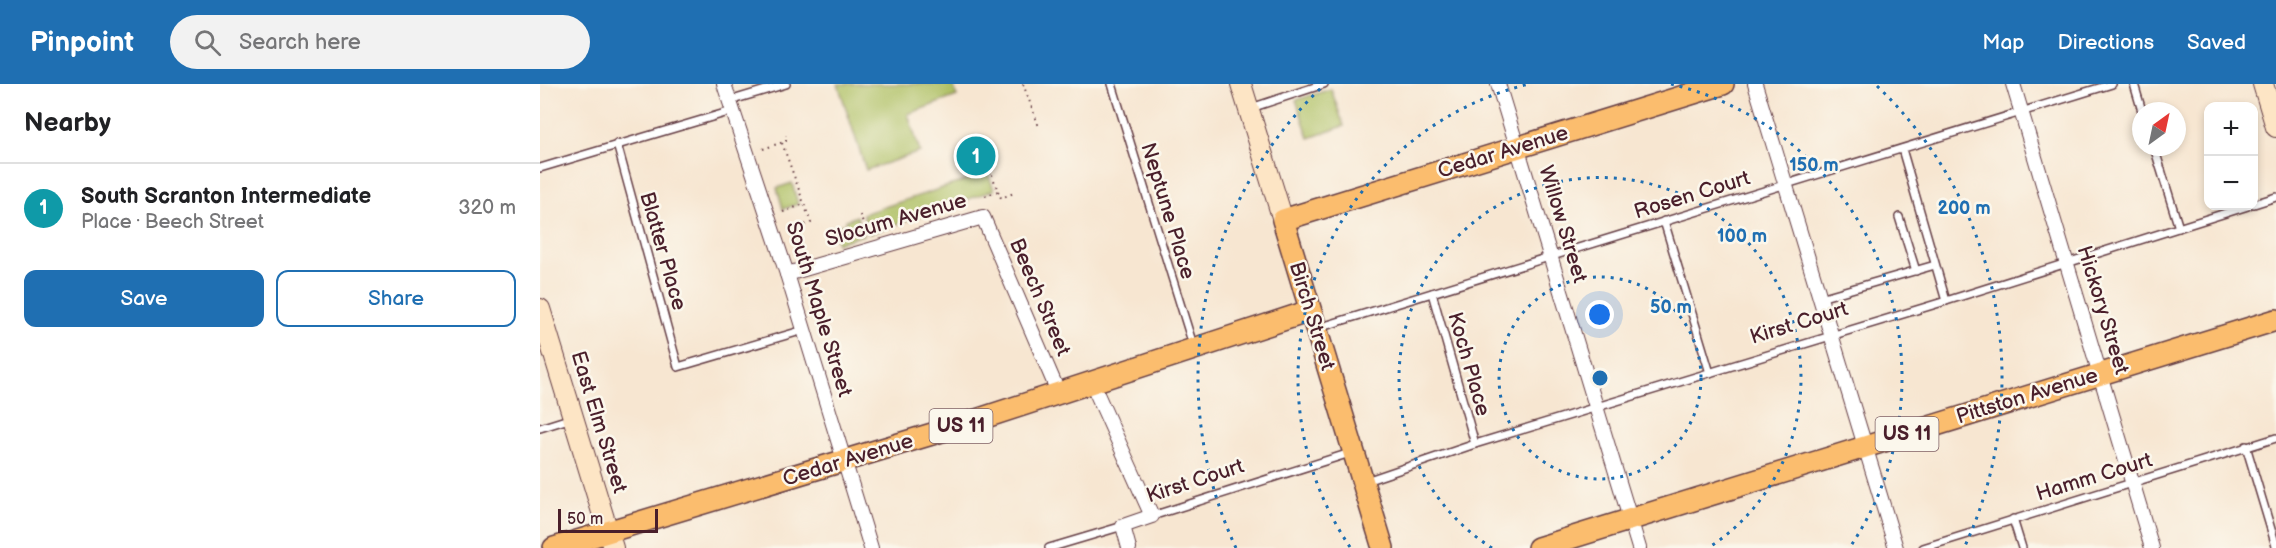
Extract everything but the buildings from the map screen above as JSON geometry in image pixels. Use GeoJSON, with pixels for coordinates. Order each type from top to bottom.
{"type":"FeatureCollection","features":[{"type":"Feature","properties":{"kind":"main road","name":"Cedar Avenue"},"geometry":{"type":"LineString","coordinates":[[1283,220],[1723,84]]}},
{"type":"Feature","properties":{"kind":"main road","name":"Birch Street"},"geometry":{"type":"LineString","coordinates":[[1283,220],[1383,548]]}},
{"type":"Feature","properties":{"kind":"main road","name":"Cedar Avenue"},"geometry":{"type":"LineString","coordinates":[[554,548],[610,540],[844,461],[1194,349],[1313,320]]}},
{"type":"Feature","properties":{"kind":"main road","name":"Pittston Avenue"},"geometry":{"type":"LineString","coordinates":[[1538,548],[2276,320]]}},
{"type":"Feature","properties":{"kind":"street","name":"South Maple Street"},"geometry":{"type":"LineString","coordinates":[[724,84],[787,274],[871,548]]}},
{"type":"Feature","properties":{"kind":"street","name":"Birch Street"},"geometry":{"type":"LineString","coordinates":[[1241,84],[1283,220]]}},
{"type":"Feature","properties":{"kind":"street","name":"Willow Street"},"geometry":{"type":"LineString","coordinates":[[1498,84],[1640,548]]}},
{"type":"Feature","properties":{"kind":"street"},"geometry":{"type":"LineString","coordinates":[[1755,84],[1896,548]]}},
{"type":"Feature","properties":{"kind":"street","name":"Hickory Street"},"geometry":{"type":"LineString","coordinates":[[2013,84],[2152,548]]}},
{"type":"Feature","properties":{"kind":"street"},"geometry":{"type":"LineString","coordinates":[[2263,84],[2276,126]]}},
{"type":"Feature","properties":{"kind":"street","name":"Slocum Avenue"},"geometry":{"type":"LineString","coordinates":[[787,274],[982,217]]}},
{"type":"Feature","properties":{"kind":"street","name":"Beech Street"},"geometry":{"type":"LineString","coordinates":[[982,217],[1059,394]]}},
{"type":"Feature","properties":{"kind":"street","name":"East Elm Street"},"geometry":{"type":"LineString","coordinates":[[540,309],[610,540]]}},
{"type":"Feature","properties":{"kind":"street"},"geometry":{"type":"LineString","coordinates":[[1092,383],[1152,516]]}},
{"type":"Feature","properties":{"kind":"street","name":"Kirst Court"},"geometry":{"type":"LineString","coordinates":[[1123,526],[1152,516]]}},
{"type":"Feature","properties":{"kind":"street"},"geometry":{"type":"LineString","coordinates":[[1123,526],[1130,548]]}},
{"type":"Feature","properties":{"kind":"lane"},"geometry":{"type":"LineString","coordinates":[[540,168],[731,106],[786,84]]}},
{"type":"Feature","properties":{"kind":"lane","name":"Neptune Place"},"geometry":{"type":"LineString","coordinates":[[1112,84],[1194,349]]}},
{"type":"Feature","properties":{"kind":"lane"},"geometry":{"type":"LineString","coordinates":[[1248,109],[1324,84]]}},
{"type":"Feature","properties":{"kind":"lane","name":"Rosen Court"},"geometry":{"type":"LineString","coordinates":[[1313,320],[1432,293],[2112,84]]}},
{"type":"Feature","properties":{"kind":"lane"},"geometry":{"type":"LineString","coordinates":[[2134,84],[2139,102]]}},
{"type":"Feature","properties":{"kind":"lane","name":"Blatter Place"},"geometry":{"type":"LineString","coordinates":[[617,144],[678,367],[804,330]]}},
{"type":"Feature","properties":{"kind":"lane"},"geometry":{"type":"LineString","coordinates":[[1902,149],[1946,301]]}},
{"type":"Feature","properties":{"kind":"lane"},"geometry":{"type":"LineString","coordinates":[[2157,156],[2180,228]]}},
{"type":"Feature","properties":{"kind":"lane"},"geometry":{"type":"LineString","coordinates":[[2258,202],[2276,196]]}},
{"type":"Feature","properties":{"kind":"lane","name":"Kirst Court"},"geometry":{"type":"LineString","coordinates":[[1363,482],[1596,406],[1946,301],[2236,210]]}},
{"type":"Feature","properties":{"kind":"lane"},"geometry":{"type":"LineString","coordinates":[[1899,217],[1916,271]]}},
{"type":"Feature","properties":{"kind":"lane"},"geometry":{"type":"LineString","coordinates":[[1664,221],[1710,373]]}},
{"type":"Feature","properties":{"kind":"lane"},"geometry":{"type":"LineString","coordinates":[[1820,298],[1935,265]]}},
{"type":"Feature","properties":{"kind":"lane","name":"Koch Place"},"geometry":{"type":"LineString","coordinates":[[1432,293],[1475,444]]}},
{"type":"Feature","properties":{"kind":"lane"},"geometry":{"type":"LineString","coordinates":[[540,428],[573,417]]}},
{"type":"Feature","properties":{"kind":"lane","name":"Hamm Court"},"geometry":{"type":"LineString","coordinates":[[1923,548],[2276,438]]}},
{"type":"Feature","properties":{"kind":"lane"},"geometry":{"type":"LineString","coordinates":[[2246,446],[2276,546]]}},
{"type":"Feature","properties":{"kind":"lane","name":"Kirst Court"},"geometry":{"type":"LineString","coordinates":[[1152,516],[1354,452]]}},
{"type":"Feature","properties":{"kind":"lane"},"geometry":{"type":"LineString","coordinates":[[2013,519],[2022,548]]}},
{"type":"Feature","properties":{"kind":"lane","name":"Kirst Court"},"geometry":{"type":"LineString","coordinates":[[1049,548],[1123,526]]}},
{"type":"Feature","properties":{"kind":"path"},"geometry":{"type":"LineString","coordinates":[[1023,84],[1038,124],[1034,125]]}},
{"type":"Feature","properties":{"kind":"path"},"geometry":{"type":"LineString","coordinates":[[763,149],[786,141],[786,135]]}},
{"type":"Feature","properties":{"kind":"path"},"geometry":{"type":"LineString","coordinates":[[782,142],[811,223],[788,229]]}},
{"type":"Feature","properties":{"kind":"path"},"geometry":{"type":"LineString","coordinates":[[992,172],[1000,198],[1014,194]]}},
{"type":"Feature","properties":{"kind":"path"},"geometry":{"type":"LineString","coordinates":[[985,196],[998,191]]}},
{"type":"Feature","properties":{"kind":"path"},"geometry":{"type":"LineString","coordinates":[[783,212],[804,204]]}},
{"type":"Feature","properties":{"kind":"path"},"geometry":{"type":"LineString","coordinates":[[860,215],[867,235]]}},
{"type":"Feature","properties":{"kind":"green space"},"geometry":{"type":"Polygon","coordinates":[[[838,84],[953,84],[957,96],[908,114],[920,152],[866,170],[838,84]]]}},
{"type":"Feature","properties":{"kind":"green space"},"geometry":{"type":"Polygon","coordinates":[[[1331,89],[1344,126],[1309,138],[1296,100],[1331,89]]]}},
{"type":"Feature","properties":{"kind":"green space"},"geometry":{"type":"Polygon","coordinates":[[[988,173],[994,190],[869,234],[863,214],[988,173]]]}},
{"type":"Feature","properties":{"kind":"green space"},"geometry":{"type":"Polygon","coordinates":[[[792,183],[798,204],[783,209],[777,188],[792,183]]]}},
{"type":"Feature","properties":{"kind":"green space"},"geometry":{"type":"Polygon","coordinates":[[[857,216],[863,235],[837,243],[832,228],[857,216]]]}},
{"type":"Feature","properties":{"kind":"place","name":"South Scranton Intermediate"},"geometry":{"type":"Point","coordinates":[976,156]}}]}
